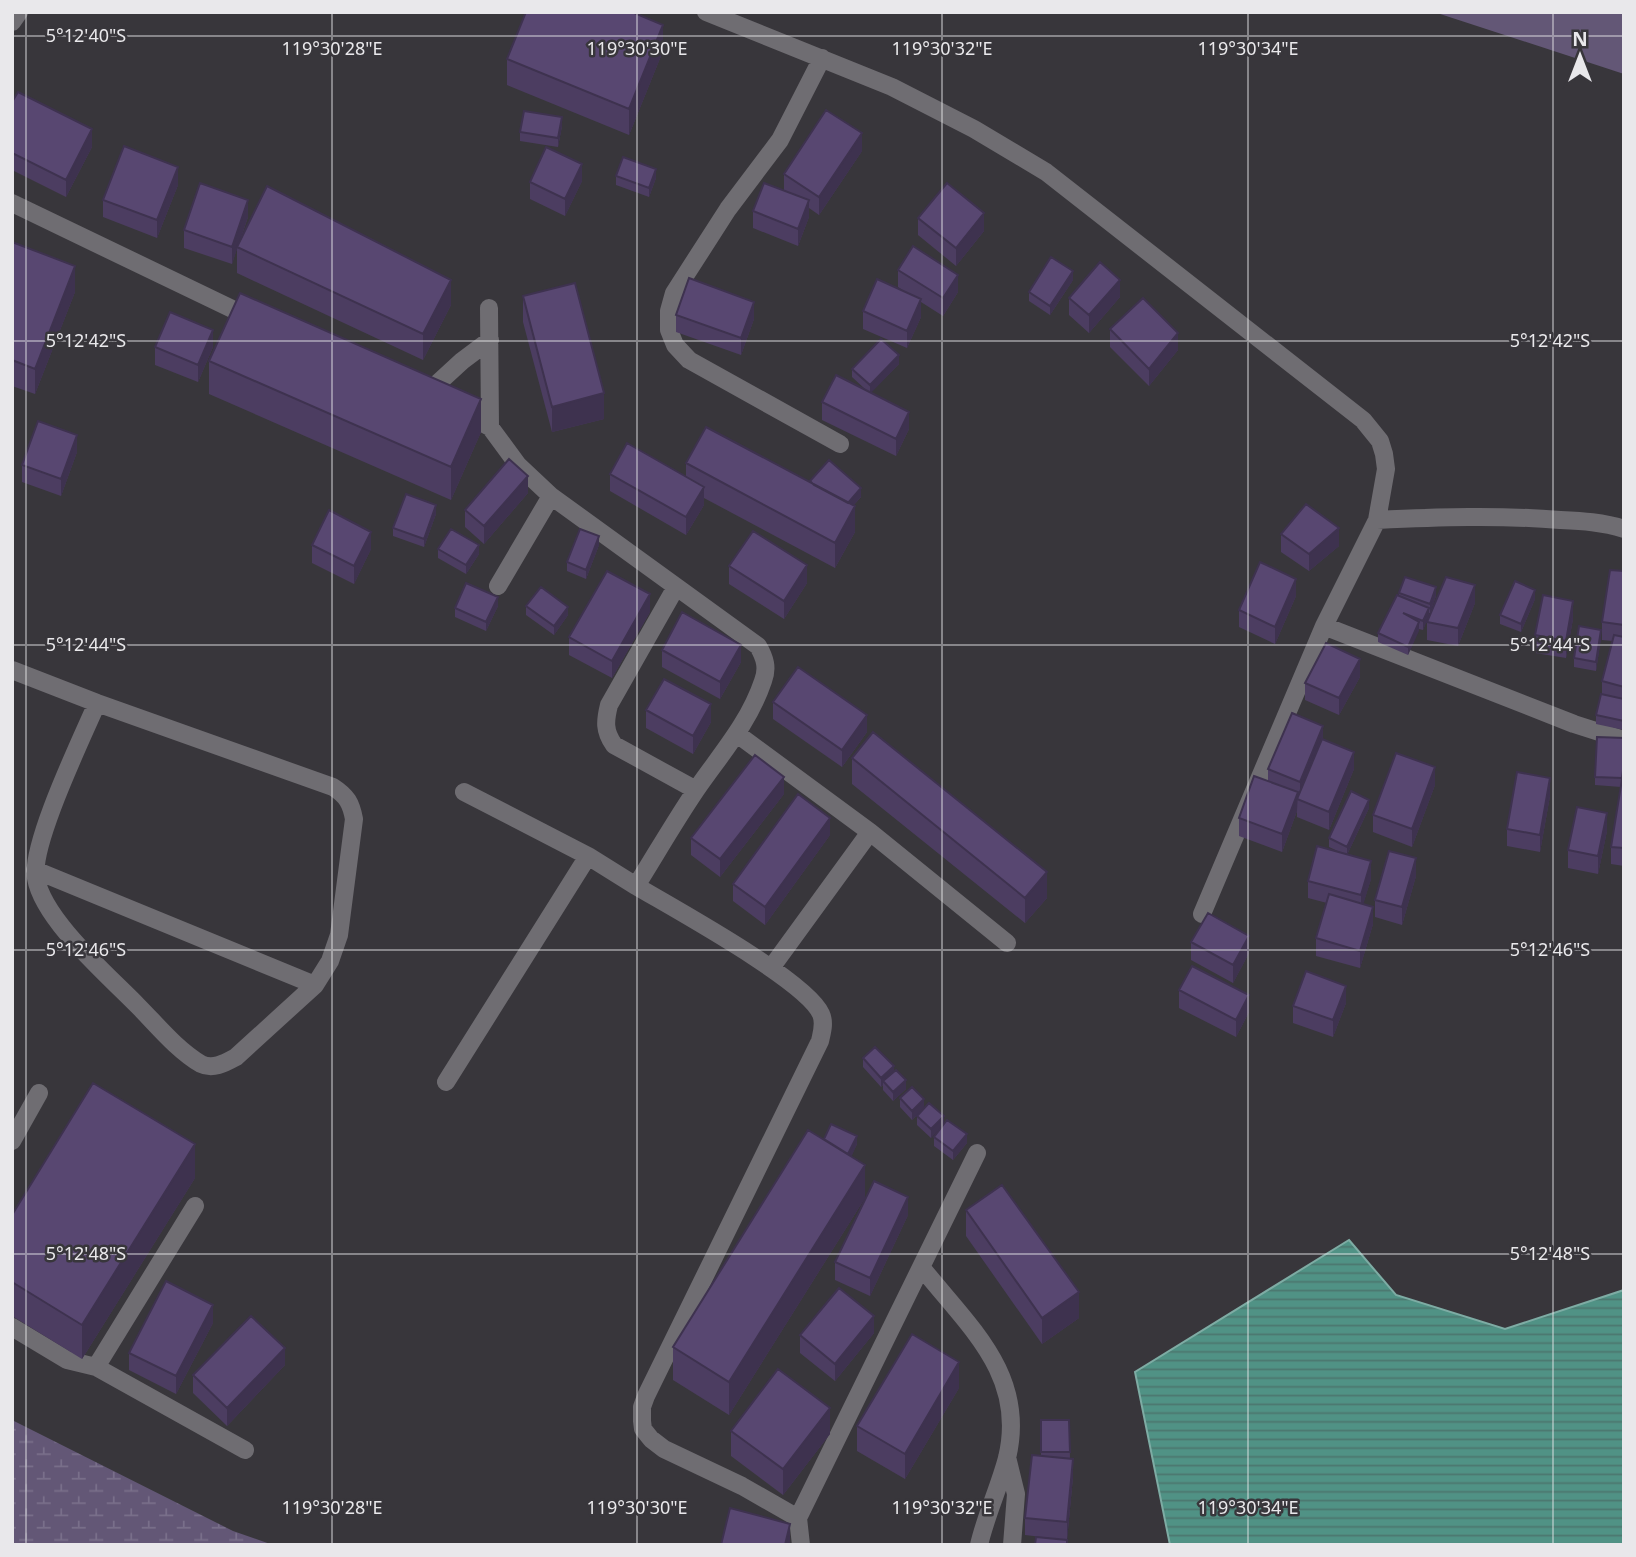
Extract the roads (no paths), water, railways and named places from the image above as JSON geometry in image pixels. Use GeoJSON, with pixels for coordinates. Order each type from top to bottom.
{"type":"FeatureCollection","features":[{"type":"Feature","properties":{"kind":"street"},"geometry":{"type":"LineString","coordinates":[[12,22],[19,12]]}},
{"type":"Feature","properties":{"kind":"street"},"geometry":{"type":"LineString","coordinates":[[706,12],[892,87],[974,129],[1046,172],[1363,420],[1380,440],[1386,469],[1377,520],[1324,626],[1202,914]]}},
{"type":"Feature","properties":{"kind":"street"},"geometry":{"type":"LineString","coordinates":[[822,58],[780,140],[728,209],[674,293],[669,311],[669,330],[675,345],[689,360],[840,444]]}},
{"type":"Feature","properties":{"kind":"street"},"geometry":{"type":"LineString","coordinates":[[12,203],[272,327]]}},
{"type":"Feature","properties":{"kind":"street"},"geometry":{"type":"LineString","coordinates":[[489,308],[490,427]]}},
{"type":"Feature","properties":{"kind":"street"},"geometry":{"type":"LineString","coordinates":[[437,401],[462,361],[490,340]]}},
{"type":"Feature","properties":{"kind":"street"},"geometry":{"type":"LineString","coordinates":[[405,386],[490,427],[518,465],[551,496],[758,646],[764,656],[764,680],[737,734],[696,790],[636,886]]}},
{"type":"Feature","properties":{"kind":"street"},"geometry":{"type":"LineString","coordinates":[[498,586],[551,496]]}},
{"type":"Feature","properties":{"kind":"street"},"geometry":{"type":"LineString","coordinates":[[1377,520],[1537,518],[1591,522],[1624,529]]}},
{"type":"Feature","properties":{"kind":"street"},"geometry":{"type":"LineString","coordinates":[[676,587],[609,705],[606,727],[614,745],[696,790]]}},
{"type":"Feature","properties":{"kind":"street"},"geometry":{"type":"LineString","coordinates":[[1324,626],[1574,724],[1624,740]]}},
{"type":"Feature","properties":{"kind":"street"},"geometry":{"type":"LineString","coordinates":[[12,670],[333,787],[351,802],[354,819],[339,935],[330,961],[315,985],[236,1057],[215,1066],[201,1064],[175,1043],[76,943],[44,900],[36,880],[35,870],[40,846],[55,801],[97,703]]}},
{"type":"Feature","properties":{"kind":"street"},"geometry":{"type":"LineString","coordinates":[[737,734],[870,832],[1007,943]]}},
{"type":"Feature","properties":{"kind":"street"},"geometry":{"type":"LineString","coordinates":[[464,792],[588,856],[771,968],[803,993],[823,1017],[820,1041],[642,1407],[643,1429],[664,1449],[742,1486],[799,1518]]}},
{"type":"Feature","properties":{"kind":"street"},"geometry":{"type":"LineString","coordinates":[[771,968],[870,832]]}},
{"type":"Feature","properties":{"kind":"street"},"geometry":{"type":"LineString","coordinates":[[446,1082],[588,856]]}},
{"type":"Feature","properties":{"kind":"street"},"geometry":{"type":"LineString","coordinates":[[35,870],[315,985]]}},
{"type":"Feature","properties":{"kind":"street"},"geometry":{"type":"LineString","coordinates":[[12,1141],[39,1093]]}},
{"type":"Feature","properties":{"kind":"street"},"geometry":{"type":"LineString","coordinates":[[801,1545],[799,1518],[977,1153]]}},
{"type":"Feature","properties":{"kind":"street"},"geometry":{"type":"LineString","coordinates":[[96,1367],[194,1206]]}},
{"type":"Feature","properties":{"kind":"street"},"geometry":{"type":"LineString","coordinates":[[922,1268],[978,1337],[1006,1383],[1011,1411],[1007,1457],[979,1545]]}},
{"type":"Feature","properties":{"kind":"street"},"geometry":{"type":"LineString","coordinates":[[12,1327],[67,1360],[96,1367],[245,1450]]}},
{"type":"Feature","properties":{"kind":"street"},"geometry":{"type":"LineString","coordinates":[[1007,1457],[1016,1494],[1012,1545]]}}]}
